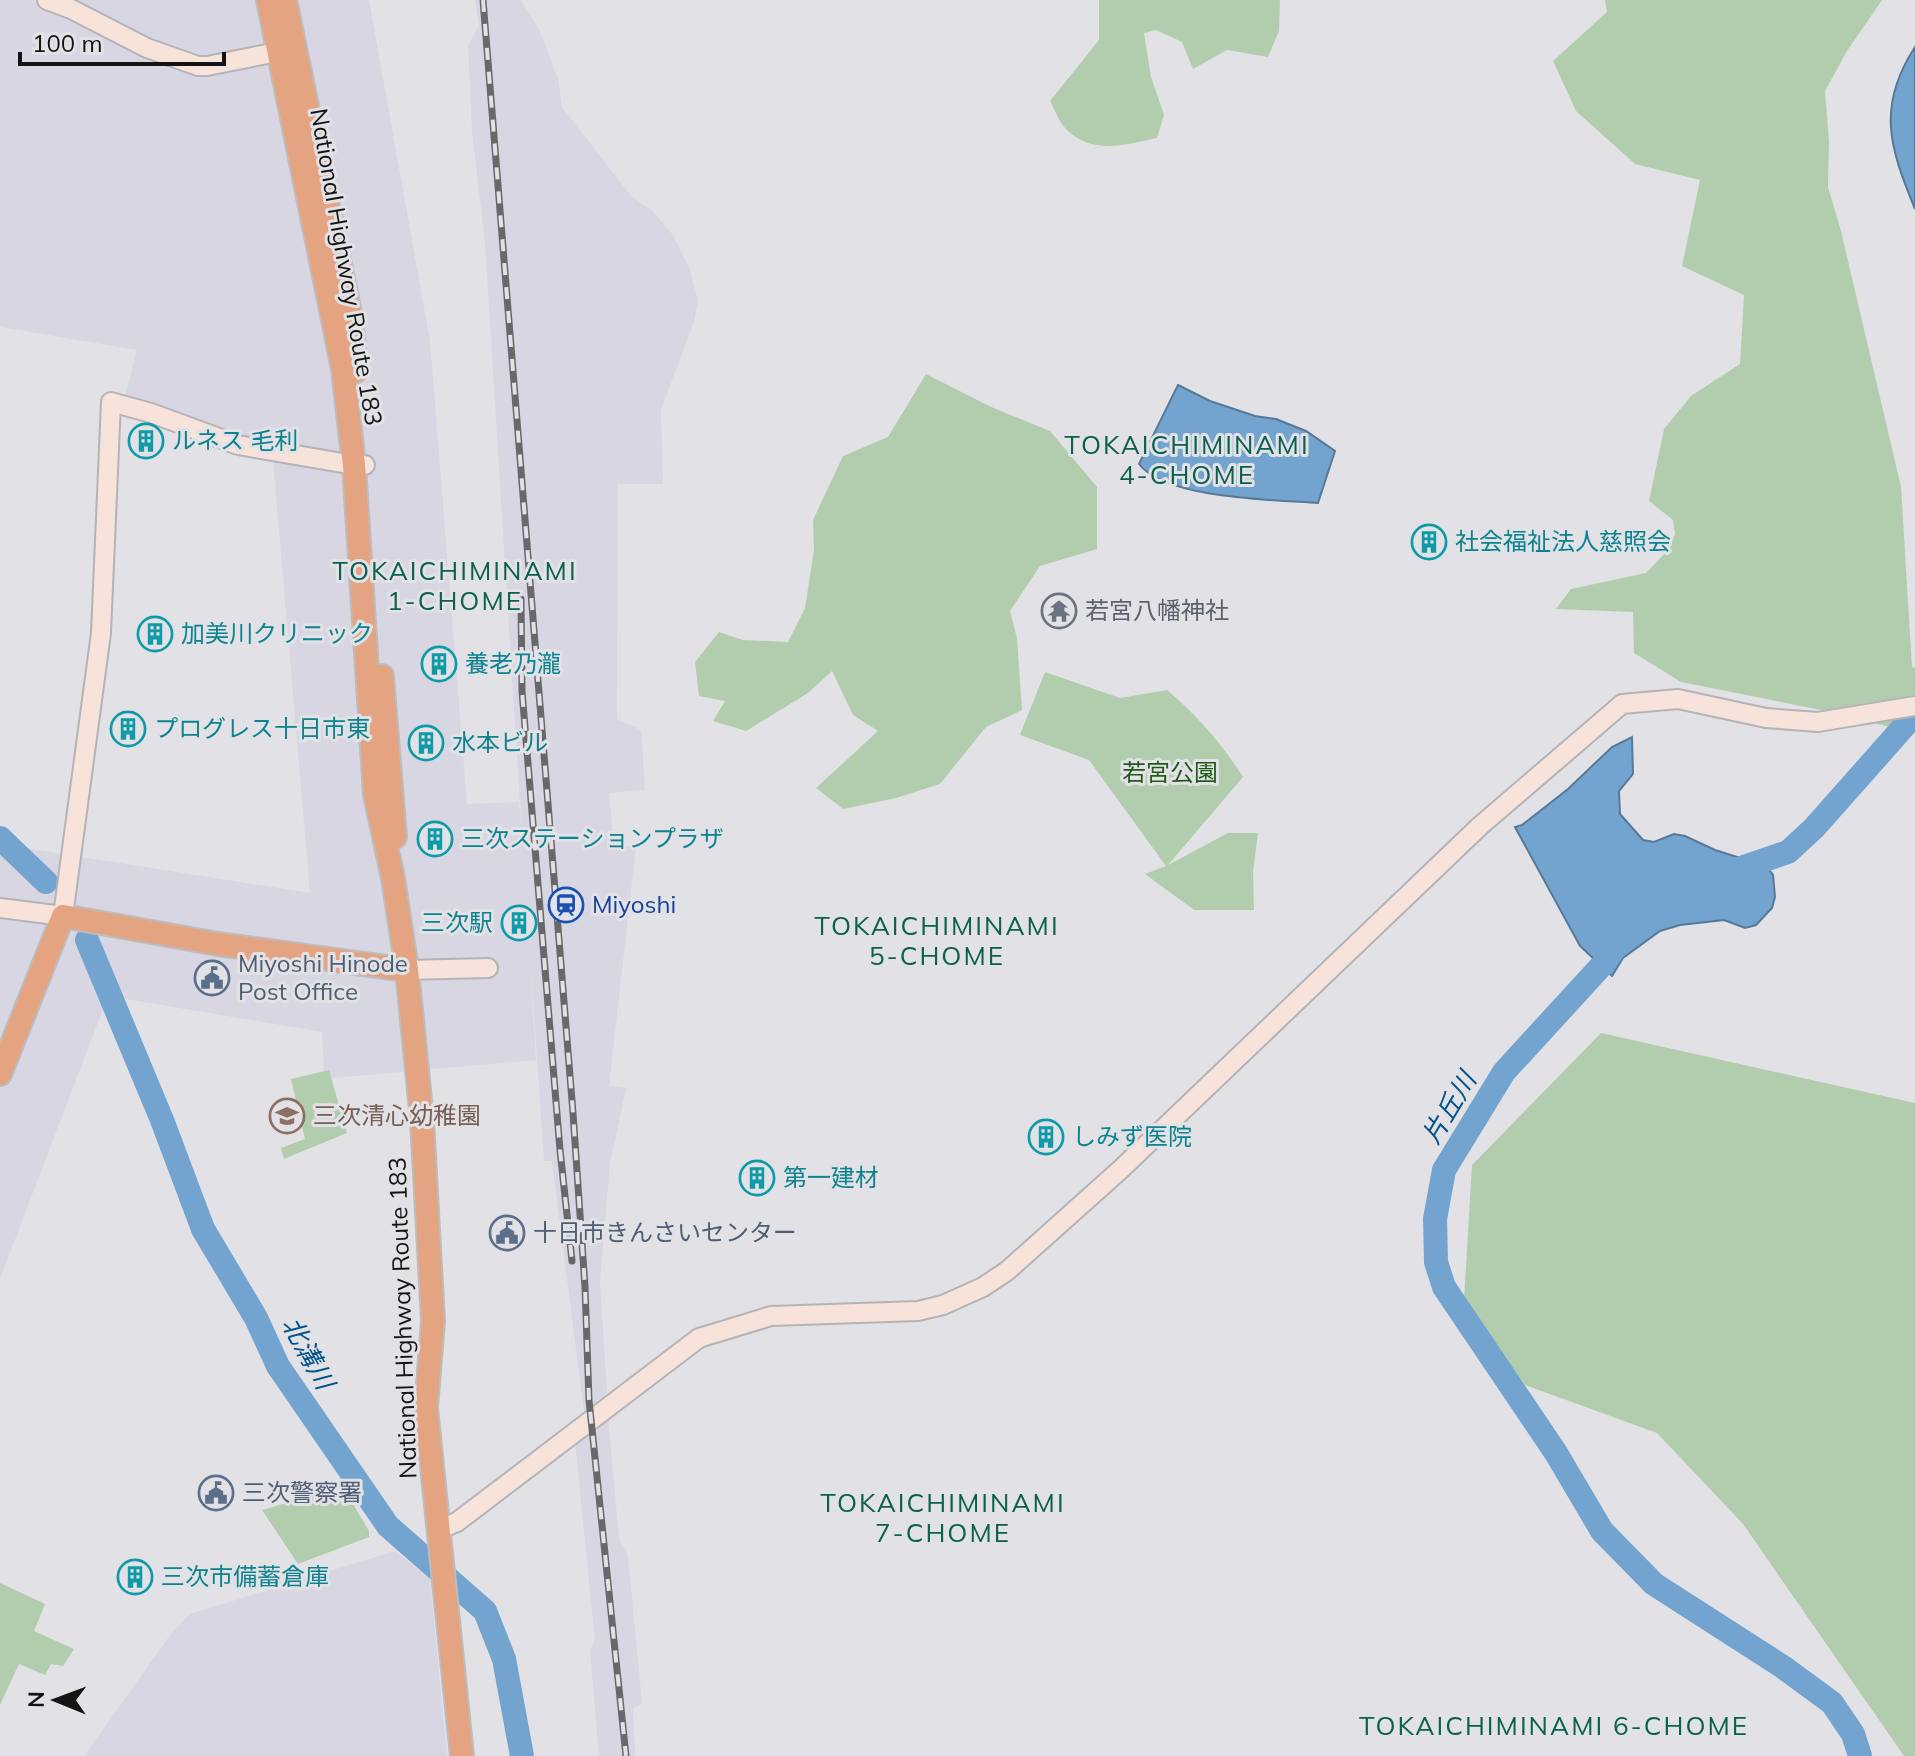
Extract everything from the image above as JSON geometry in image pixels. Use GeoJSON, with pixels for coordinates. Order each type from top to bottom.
{"type":"FeatureCollection","features":[{"type":"Feature","properties":{"kind":"highway","name":"National Highway Route 183"},"geometry":{"type":"LineString","coordinates":[[268,0],[286,50]]}},
{"type":"Feature","properties":{"kind":"highway","name":"National Highway Route 183"},"geometry":{"type":"LineString","coordinates":[[285,0],[286,50],[360,465],[375,795],[393,878],[407,970],[422,1120],[433,1321],[426,1408],[462,1756]]}},
{"type":"Feature","properties":{"kind":"highway"},"geometry":{"type":"LineString","coordinates":[[0,1074],[63,916],[218,944],[407,970]]}},
{"type":"Feature","properties":{"kind":"street"},"geometry":{"type":"LineString","coordinates":[[47,0],[147,48],[198,66],[286,50]]}},
{"type":"Feature","properties":{"kind":"street"},"geometry":{"type":"LineString","coordinates":[[0,908],[63,916],[101,633],[111,402],[151,413],[238,445],[360,465]]}},
{"type":"Feature","properties":{"kind":"street"},"geometry":{"type":"LineString","coordinates":[[438,1530],[457,1522],[699,1338],[771,1316],[918,1311],[943,1305],[983,1287],[1007,1271],[1120,1170],[1480,826],[1622,704],[1678,699],[1766,718],[1818,722],[1915,706]]}},
{"type":"Feature","properties":{"kind":"street"},"geometry":{"type":"LineString","coordinates":[[407,970],[488,968]]}},
{"type":"Feature","properties":{"kind":"shaded area"},"geometry":{"type":"Polygon","coordinates":[[[0,0],[369,0],[430,341],[467,804],[519,802],[522,838],[485,243],[472,131],[468,45],[479,26],[475,0],[521,0],[540,31],[558,79],[562,107],[632,197],[652,210],[673,235],[689,267],[698,300],[694,322],[661,410],[663,484],[618,484],[617,719],[641,730],[645,790],[609,793],[614,848],[636,846],[609,1086],[626,1088],[610,1164],[600,1282],[607,1393],[584,1412],[552,1161],[544,1161],[530,956],[536,1060],[324,1079],[322,1032],[108,996],[0,1279],[0,844],[310,893],[272,449],[122,408],[137,350],[0,327],[0,0]]]}},
{"type":"Feature","properties":{"kind":"shaded area"},"geometry":{"type":"Polygon","coordinates":[[[608,1417],[619,1538],[628,1556],[642,1703],[633,1709],[635,1756],[599,1756],[590,1650],[595,1640],[575,1442],[608,1417]]]}},
{"type":"Feature","properties":{"kind":"shaded area"},"geometry":{"type":"Polygon","coordinates":[[[395,1551],[430,1579],[447,1756],[84,1756],[170,1635],[190,1614],[395,1551]]]}},
{"type":"Feature","properties":{"kind":"green space"},"geometry":{"type":"Polygon","coordinates":[[[1099,0],[1280,0],[1279,31],[1268,57],[1227,50],[1193,69],[1182,42],[1156,30],[1144,33],[1151,77],[1164,115],[1157,138],[1121,145],[1098,145],[1076,137],[1066,129],[1050,101],[1099,40],[1099,0]]]}},
{"type":"Feature","properties":{"kind":"green space"},"geometry":{"type":"Polygon","coordinates":[[[1605,0],[1882,0],[1847,51],[1825,91],[1829,141],[1828,187],[1901,487],[1912,667],[1915,668],[1915,733],[1681,682],[1634,653],[1633,612],[1556,609],[1571,589],[1646,573],[1669,549],[1675,534],[1673,520],[1649,501],[1664,429],[1691,396],[1740,364],[1744,295],[1682,266],[1700,180],[1635,164],[1576,111],[1553,61],[1607,12],[1605,0]]]}},
{"type":"Feature","properties":{"kind":"green space"},"geometry":{"type":"Polygon","coordinates":[[[926,374],[989,406],[1050,431],[1097,487],[1097,549],[1040,566],[1010,611],[1017,638],[1022,710],[986,727],[940,784],[896,798],[843,809],[816,788],[878,731],[853,715],[832,671],[808,693],[746,731],[713,721],[725,701],[699,696],[695,662],[719,632],[743,640],[788,642],[805,608],[814,550],[813,520],[843,456],[888,437],[926,374]]]}},
{"type":"Feature","properties":{"kind":"green space","name":"若宮公園"},"geometry":{"type":"Polygon","coordinates":[[[1045,672],[1120,698],[1167,690],[1208,730],[1243,777],[1168,865],[1228,833],[1258,833],[1253,872],[1254,910],[1194,910],[1145,874],[1166,866],[1089,760],[1020,735],[1045,672]]]}},
{"type":"Feature","properties":{"kind":"green space"},"geometry":{"type":"Polygon","coordinates":[[[1601,1033],[1915,1103],[1915,1756],[1904,1756],[1743,1524],[1657,1433],[1525,1385],[1464,1300],[1472,1165],[1601,1033]]]}},
{"type":"Feature","properties":{"kind":"green space"},"geometry":{"type":"Polygon","coordinates":[[[329,1070],[347,1133],[284,1159],[281,1148],[305,1139],[291,1079],[329,1070]]]}},
{"type":"Feature","properties":{"kind":"green space"},"geometry":{"type":"Polygon","coordinates":[[[343,1487],[369,1531],[369,1537],[298,1564],[262,1510],[343,1487]]]}},
{"type":"Feature","properties":{"kind":"green space"},"geometry":{"type":"Polygon","coordinates":[[[0,1583],[45,1604],[34,1631],[74,1649],[63,1666],[51,1664],[45,1675],[19,1664],[0,1705],[0,1583]]]}},
{"type":"Feature","properties":{"kind":"water"},"geometry":{"type":"Polygon","coordinates":[[[1915,47],[1915,209],[1894,147],[1891,109],[1895,89],[1915,47]]]}},
{"type":"Feature","properties":{"kind":"water"},"geometry":{"type":"Polygon","coordinates":[[[1178,385],[1210,401],[1255,416],[1276,419],[1306,431],[1335,451],[1318,503],[1222,496],[1152,476],[1139,464],[1178,385]]]}},
{"type":"Feature","properties":{"kind":"water"},"geometry":{"type":"Polygon","coordinates":[[[1632,737],[1633,774],[1619,791],[1620,814],[1643,840],[1654,842],[1674,834],[1685,836],[1715,850],[1766,866],[1773,875],[1775,897],[1772,908],[1756,925],[1745,928],[1724,920],[1680,925],[1660,931],[1623,958],[1612,976],[1580,946],[1515,827],[1522,825],[1568,789],[1612,747],[1632,737]]]}},
{"type":"Feature","properties":{"kind":"waterway","name":"片丘川"},"geometry":{"type":"LineString","coordinates":[[1726,873],[1788,852],[1814,828],[1915,714]]}},
{"type":"Feature","properties":{"kind":"waterway","name":"北溝川"},"geometry":{"type":"LineString","coordinates":[[0,838],[46,882]]}},
{"type":"Feature","properties":{"kind":"waterway","name":"北溝川"},"geometry":{"type":"LineString","coordinates":[[87,940],[162,1120],[203,1229],[256,1318],[278,1366],[388,1526],[485,1611],[504,1659],[522,1756]]}},
{"type":"Feature","properties":{"kind":"waterway","name":"片丘川"},"geometry":{"type":"LineString","coordinates":[[1621,940],[1603,964],[1504,1072],[1444,1170],[1435,1219],[1436,1262],[1444,1287],[1556,1453],[1602,1531],[1654,1584],[1783,1667],[1832,1703],[1853,1734],[1860,1756]]}},
{"type":"Feature","properties":{"kind":"railway"},"geometry":{"type":"LineString","coordinates":[[483,0],[573,1113],[589,1400],[626,1756]]}},
{"type":"Feature","properties":{"kind":"railway"},"geometry":{"type":"LineString","coordinates":[[521,599],[522,691],[572,1261]]}},
{"type":"Feature","properties":{"kind":"place","name":"ルネス 毛利"},"geometry":{"type":"Point","coordinates":[146,441]}},
{"type":"Feature","properties":{"kind":"place","name":"社会福祉法人慈照会"},"geometry":{"type":"Point","coordinates":[1429,542]}},
{"type":"Feature","properties":{"kind":"place","name":"若宮八幡神社"},"geometry":{"type":"Point","coordinates":[1059,611]}},
{"type":"Feature","properties":{"kind":"place","name":"加美川クリニック"},"geometry":{"type":"Point","coordinates":[155,634]}},
{"type":"Feature","properties":{"kind":"place","name":"養老乃瀧"},"geometry":{"type":"Point","coordinates":[439,664]}},
{"type":"Feature","properties":{"kind":"place","name":"プログレス十日市東"},"geometry":{"type":"Point","coordinates":[128,729]}},
{"type":"Feature","properties":{"kind":"place","name":"水本ビル"},"geometry":{"type":"Point","coordinates":[426,743]}},
{"type":"Feature","properties":{"kind":"place","name":"三次ステーションプラザ"},"geometry":{"type":"Point","coordinates":[435,839]}},
{"type":"Feature","properties":{"kind":"place","name":"Miyoshi"},"geometry":{"type":"Point","coordinates":[566,905]}},
{"type":"Feature","properties":{"kind":"place","name":"三次駅"},"geometry":{"type":"Point","coordinates":[519,923]}},
{"type":"Feature","properties":{"kind":"place","name":"Miyoshi Hinode Post Office"},"geometry":{"type":"Point","coordinates":[212,978]}},
{"type":"Feature","properties":{"kind":"place","name":"三次清心幼稚園"},"geometry":{"type":"Point","coordinates":[287,1116]}},
{"type":"Feature","properties":{"kind":"place","name":"しみず医院"},"geometry":{"type":"Point","coordinates":[1046,1137]}},
{"type":"Feature","properties":{"kind":"place","name":"第一建材"},"geometry":{"type":"Point","coordinates":[757,1178]}},
{"type":"Feature","properties":{"kind":"place","name":"十日市きんさいセンター"},"geometry":{"type":"Point","coordinates":[507,1233]}},
{"type":"Feature","properties":{"kind":"place","name":"三次警察署"},"geometry":{"type":"Point","coordinates":[216,1493]}},
{"type":"Feature","properties":{"kind":"place","name":"三次市備蓄倉庫"},"geometry":{"type":"Point","coordinates":[135,1577]}},
{"type":"Feature","properties":{"kind":"district","name":"TOKAICHIMINAMI 4-CHOME"},"geometry":{"type":"Point","coordinates":[1187,460]}},
{"type":"Feature","properties":{"kind":"district","name":"TOKAICHIMINAMI 1-CHOME"},"geometry":{"type":"Point","coordinates":[455,586]}},
{"type":"Feature","properties":{"kind":"district","name":"TOKAICHIMINAMI 5-CHOME"},"geometry":{"type":"Point","coordinates":[937,941]}},
{"type":"Feature","properties":{"kind":"district","name":"TOKAICHIMINAMI 7-CHOME"},"geometry":{"type":"Point","coordinates":[943,1518]}},
{"type":"Feature","properties":{"kind":"district","name":"TOKAICHIMINAMI 6-CHOME"},"geometry":{"type":"Point","coordinates":[1554,1726]}}]}
